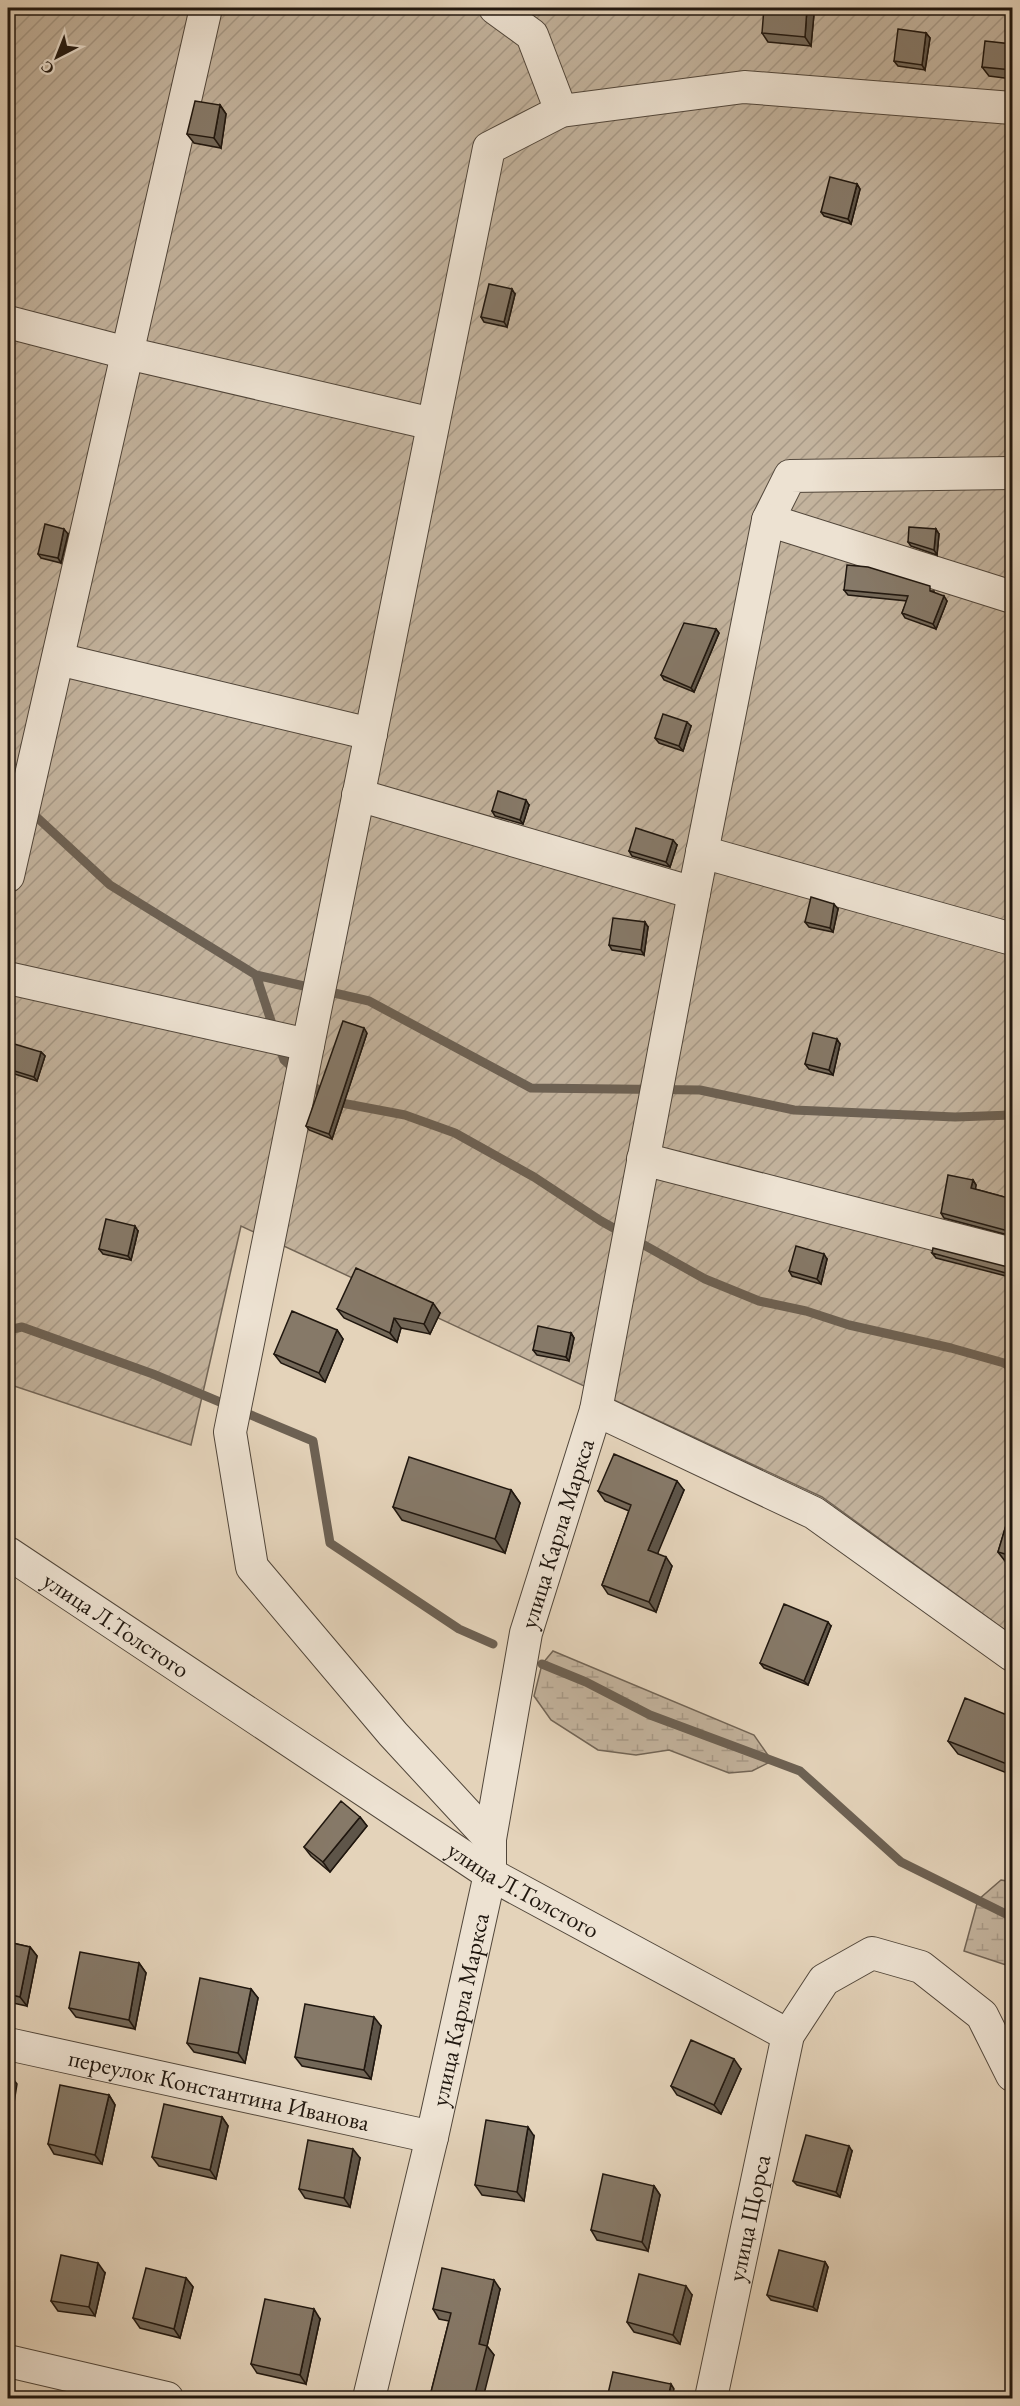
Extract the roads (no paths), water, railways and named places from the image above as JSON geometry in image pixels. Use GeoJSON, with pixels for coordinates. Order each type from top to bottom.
{"type":"FeatureCollection","features":[{"type":"Feature","properties":{"kind":"street"},"geometry":{"type":"LineString","coordinates":[[8,876],[206,8]]}},
{"type":"Feature","properties":{"kind":"street"},"geometry":{"type":"LineString","coordinates":[[495,8],[532,35],[561,111]]}},
{"type":"Feature","properties":{"kind":"street"},"geometry":{"type":"LineString","coordinates":[[490,1839],[393,1734],[252,1567],[230,1431],[489,148],[561,111],[744,87],[1012,108]]}},
{"type":"Feature","properties":{"kind":"street"},"geometry":{"type":"LineString","coordinates":[[8,322],[127,353],[433,424]]}},
{"type":"Feature","properties":{"kind":"street","name":"улица Карла Маркса"},"geometry":{"type":"LineString","coordinates":[[369,2398],[432,2137],[490,1874],[490,1839],[526,1633],[596,1410],[694,893],[768,520],[790,476],[1012,473]]}},
{"type":"Feature","properties":{"kind":"street"},"geometry":{"type":"LineString","coordinates":[[768,520],[1012,597]]}},
{"type":"Feature","properties":{"kind":"street"},"geometry":{"type":"LineString","coordinates":[[58,659],[370,734]]}},
{"type":"Feature","properties":{"kind":"street"},"geometry":{"type":"LineString","coordinates":[[358,795],[694,893]]}},
{"type":"Feature","properties":{"kind":"street"},"geometry":{"type":"LineString","coordinates":[[702,852],[1012,939]]}},
{"type":"Feature","properties":{"kind":"street"},"geometry":{"type":"LineString","coordinates":[[8,978],[308,1045]]}},
{"type":"Feature","properties":{"kind":"street"},"geometry":{"type":"LineString","coordinates":[[643,1159],[1012,1254]]}},
{"type":"Feature","properties":{"kind":"street"},"geometry":{"type":"LineString","coordinates":[[596,1410],[814,1513],[1012,1655]]}},
{"type":"Feature","properties":{"kind":"street","name":"улица Л.Толстого"},"geometry":{"type":"LineString","coordinates":[[8,1553],[490,1874],[788,2035]]}},
{"type":"Feature","properties":{"kind":"street"},"geometry":{"type":"LineString","coordinates":[[788,2035],[824,1980],[872,1953],[921,1967],[982,2015],[1012,2075]]}},
{"type":"Feature","properties":{"kind":"street","name":"улица Щорса"},"geometry":{"type":"LineString","coordinates":[[711,2398],[788,2035]]}},
{"type":"Feature","properties":{"kind":"street","name":"переулок Константина Иванова"},"geometry":{"type":"LineString","coordinates":[[8,2044],[432,2137]]}},
{"type":"Feature","properties":{"kind":"street"},"geometry":{"type":"LineString","coordinates":[[8,2361],[167,2398]]}},
{"type":"Feature","properties":{"kind":"waterway"},"geometry":{"type":"LineString","coordinates":[[8,789],[19,800]]}},
{"type":"Feature","properties":{"kind":"waterway"},"geometry":{"type":"LineString","coordinates":[[29,810],[110,885],[256,975],[369,1001],[531,1088],[700,1090],[794,1110],[955,1117],[1012,1115]]}},
{"type":"Feature","properties":{"kind":"waterway"},"geometry":{"type":"LineString","coordinates":[[256,975],[274,1030]]}},
{"type":"Feature","properties":{"kind":"waterway"},"geometry":{"type":"LineString","coordinates":[[279,1046],[284,1060],[296,1071]]}},
{"type":"Feature","properties":{"kind":"waterway"},"geometry":{"type":"LineString","coordinates":[[306,1080],[331,1101],[405,1115],[455,1133],[534,1177],[601,1221],[705,1279],[759,1301],[806,1311],[849,1325],[951,1348],[1004,1363],[1012,1368]]}},
{"type":"Feature","properties":{"kind":"waterway"},"geometry":{"type":"LineString","coordinates":[[8,1330],[22,1327],[153,1374],[313,1441],[330,1543],[459,1629],[493,1644]]}},
{"type":"Feature","properties":{"kind":"waterway"},"geometry":{"type":"LineString","coordinates":[[542,1664],[586,1682],[650,1715],[800,1771],[901,1862],[1012,1917]]}}]}
